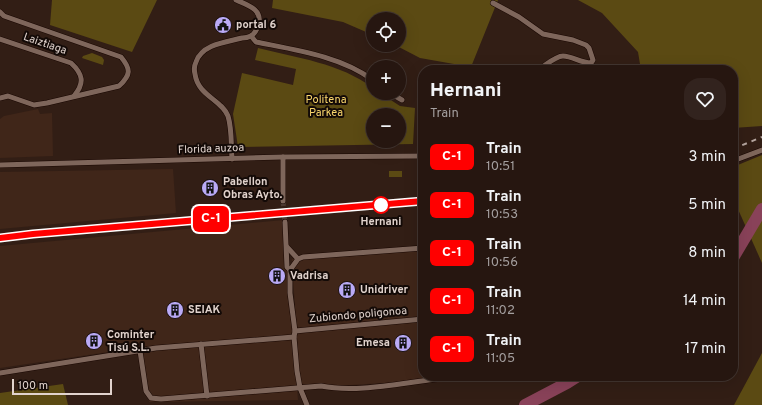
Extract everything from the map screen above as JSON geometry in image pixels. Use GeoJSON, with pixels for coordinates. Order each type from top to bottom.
{"type":"FeatureCollection","features":[{"type":"Feature","properties":{"kind":"street"},"geometry":{"type":"LineString","coordinates":[[232,159],[230,128],[227,116],[220,105],[200,88],[195,77],[194,69],[200,55],[206,50],[213,46],[251,36],[257,29],[260,22],[258,12],[253,7],[236,0]]}},
{"type":"Feature","properties":{"kind":"street"},"geometry":{"type":"LineString","coordinates":[[493,3],[519,17],[543,34],[573,40],[586,45],[592,54],[593,60],[591,63],[586,63],[563,56],[546,65]]}},
{"type":"Feature","properties":{"kind":"street"},"geometry":{"type":"LineString","coordinates":[[0,12],[4,16],[112,53],[121,57],[128,67],[128,73],[125,81],[119,86],[47,103],[34,104],[8,96],[0,98]]}},
{"type":"Feature","properties":{"kind":"street"},"geometry":{"type":"LineString","coordinates":[[251,36],[256,42],[334,60],[366,75]]}},
{"type":"Feature","properties":{"kind":"street","name":"Laiztiaga"},"geometry":{"type":"LineString","coordinates":[[0,39],[71,63],[78,70],[81,76],[79,90],[74,96]]}},
{"type":"Feature","properties":{"kind":"street"},"geometry":{"type":"LineString","coordinates":[[738,159],[762,150]]}},
{"type":"Feature","properties":{"kind":"street","name":"Florida auzoa"},"geometry":{"type":"LineString","coordinates":[[0,165],[283,157],[418,156]]}},
{"type":"Feature","properties":{"kind":"street"},"geometry":{"type":"LineString","coordinates":[[283,157],[283,201]]}},
{"type":"Feature","properties":{"kind":"street"},"geometry":{"type":"LineString","coordinates":[[285,222],[287,267],[290,270],[290,293],[295,330],[294,337],[297,371],[300,388],[307,404]]}},
{"type":"Feature","properties":{"kind":"street"},"geometry":{"type":"LineString","coordinates":[[286,246],[298,259]]}},
{"type":"Feature","properties":{"kind":"street"},"geometry":{"type":"LineString","coordinates":[[290,270],[298,259],[303,257],[418,248]]}},
{"type":"Feature","properties":{"kind":"street","name":"Zubiondo poligonoa"},"geometry":{"type":"LineString","coordinates":[[295,330],[418,319]]}},
{"type":"Feature","properties":{"kind":"street"},"geometry":{"type":"LineString","coordinates":[[0,373],[140,351],[201,344],[294,337]]}},
{"type":"Feature","properties":{"kind":"street"},"geometry":{"type":"LineString","coordinates":[[201,344],[207,396]]}},
{"type":"Feature","properties":{"kind":"street"},"geometry":{"type":"LineString","coordinates":[[140,351],[146,391],[151,398],[161,399],[207,396],[321,386],[335,388],[365,388],[418,381]]}},
{"type":"Feature","properties":{"kind":"shaded area"},"geometry":{"type":"Polygon","coordinates":[[[38,109],[40,114],[52,113],[53,156],[0,158],[0,119],[4,116],[38,109]]]}},
{"type":"Feature","properties":{"kind":"shaded area"},"geometry":{"type":"Polygon","coordinates":[[[173,169],[176,213],[0,229],[0,172],[173,169]]]}},
{"type":"Feature","properties":{"kind":"shaded area"},"geometry":{"type":"Polygon","coordinates":[[[284,220],[298,400],[149,402],[142,347],[0,368],[0,246],[284,220]]]}},
{"type":"Feature","properties":{"kind":"shaded area"},"geometry":{"type":"Polygon","coordinates":[[[418,250],[418,381],[300,388],[292,259],[418,250]]]}},
{"type":"Feature","properties":{"kind":"green space"},"geometry":{"type":"Polygon","coordinates":[[[52,0],[157,0],[132,52],[50,25],[52,0]]]}},
{"type":"Feature","properties":{"kind":"green space"},"geometry":{"type":"Polygon","coordinates":[[[273,0],[498,0],[472,65],[460,65],[420,58],[406,51],[406,12],[366,12],[366,32],[343,22],[272,8],[273,0]]]}},
{"type":"Feature","properties":{"kind":"green space"},"geometry":{"type":"Polygon","coordinates":[[[578,0],[762,0],[762,126],[738,128],[738,65],[640,65],[638,52],[602,13],[578,0]]]}},
{"type":"Feature","properties":{"kind":"green space","name":"Politena Parkea"},"geometry":{"type":"Polygon","coordinates":[[[258,48],[318,62],[347,73],[366,84],[366,100],[391,100],[400,106],[415,108],[413,144],[406,144],[406,108],[366,108],[366,145],[238,147],[233,114],[242,73],[293,85],[296,69],[255,60],[258,48]]]}},
{"type":"Feature","properties":{"kind":"green space"},"geometry":{"type":"Polygon","coordinates":[[[92,53],[102,57],[104,60],[103,65],[82,58],[83,56],[92,53]]]}},
{"type":"Feature","properties":{"kind":"green space"},"geometry":{"type":"Polygon","coordinates":[[[762,155],[762,263],[738,209],[738,165],[762,155]]]}},
{"type":"Feature","properties":{"kind":"green space"},"geometry":{"type":"Polygon","coordinates":[[[389,171],[402,171],[402,177],[389,177],[389,171]]]}},
{"type":"Feature","properties":{"kind":"green space"},"geometry":{"type":"Polygon","coordinates":[[[762,353],[762,405],[734,405],[762,353]]]}},
{"type":"Feature","properties":{"kind":"green space"},"geometry":{"type":"Polygon","coordinates":[[[63,384],[68,405],[0,405],[0,393],[63,384]]]}},
{"type":"Feature","properties":{"kind":"waterway"},"geometry":{"type":"LineString","coordinates":[[738,250],[762,209]]}},
{"type":"Feature","properties":{"kind":"waterway"},"geometry":{"type":"LineString","coordinates":[[525,405],[570,381]]}},
{"type":"Feature","properties":{"kind":"tunnel"},"geometry":{"type":"LineString","coordinates":[[283,201],[285,222]]}},
{"type":"Feature","properties":{"kind":"railway"},"geometry":{"type":"LineString","coordinates":[[738,147],[762,137]]}},
{"type":"Feature","properties":{"kind":"railway"},"geometry":{"type":"LineString","coordinates":[[0,238],[418,201]]}},
{"type":"Feature","properties":{"kind":"train","name":"C-1"},"geometry":{"type":"LineString","coordinates":[[0,238],[281,212],[418,201]]}},
{"type":"Feature","properties":{"kind":"place","name":"portal 6"},"geometry":{"type":"Point","coordinates":[223,25]}},
{"type":"Feature","properties":{"kind":"place","name":"Pabellon Obras Ayto."},"geometry":{"type":"Point","coordinates":[210,188]}},
{"type":"Feature","properties":{"kind":"place","name":"Hernani"},"geometry":{"type":"Point","coordinates":[381,205]}},
{"type":"Feature","properties":{"kind":"place","name":"Vadrisa"},"geometry":{"type":"Point","coordinates":[277,276]}},
{"type":"Feature","properties":{"kind":"place","name":"Unidriver"},"geometry":{"type":"Point","coordinates":[347,290]}},
{"type":"Feature","properties":{"kind":"place","name":"SEIAK"},"geometry":{"type":"Point","coordinates":[175,310]}},
{"type":"Feature","properties":{"kind":"place","name":"Cominter Tisú S.L."},"geometry":{"type":"Point","coordinates":[94,341]}},
{"type":"Feature","properties":{"kind":"place","name":"Emesa"},"geometry":{"type":"Point","coordinates":[403,343]}}]}
